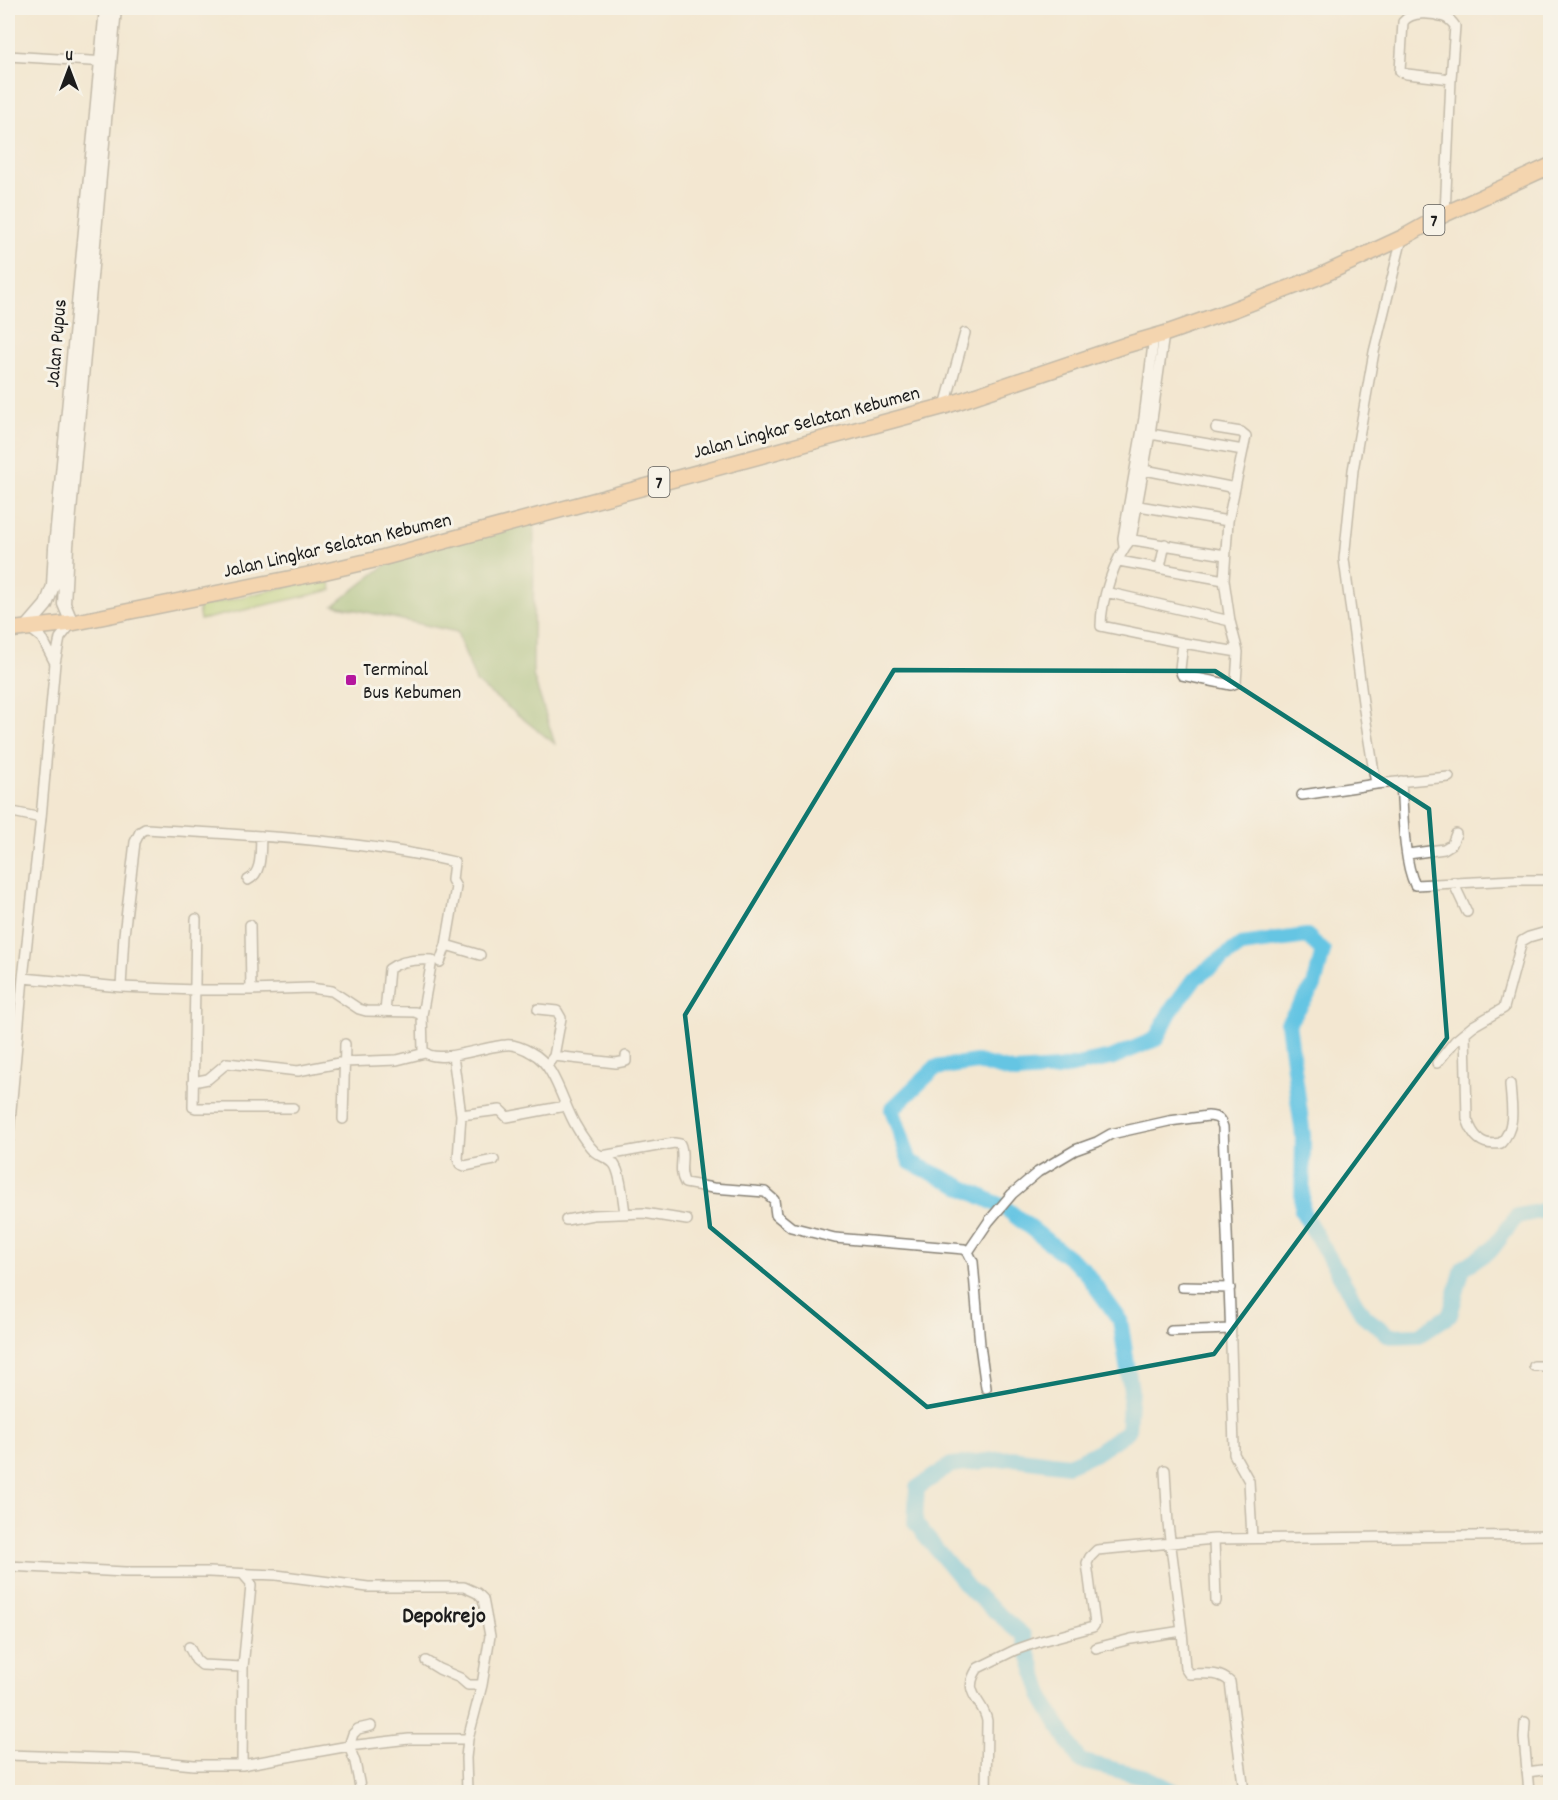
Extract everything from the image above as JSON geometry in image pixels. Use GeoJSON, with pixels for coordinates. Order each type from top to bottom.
{"type":"FeatureCollection","features":[{"type":"Feature","properties":{"kind":"highway","name":"Jalan Lingkar Selatan Kebumen"},"geometry":{"type":"LineString","coordinates":[[8,630],[72,623],[374,560],[945,406],[1159,335],[1318,277],[1402,238],[1445,214],[1551,166]]}},
{"type":"Feature","properties":{"kind":"street","name":"Jalan Pupus"},"geometry":{"type":"LineString","coordinates":[[72,623],[64,604],[67,546],[105,61],[106,8]]}},
{"type":"Feature","properties":{"kind":"street","name":"Jalan Pupus"},"geometry":{"type":"LineString","coordinates":[[27,627],[46,605],[53,586],[105,61],[115,8]]}},
{"type":"Feature","properties":{"kind":"street"},"geometry":{"type":"LineString","coordinates":[[1445,214],[1455,26],[1445,17],[1416,14],[1408,16],[1402,22],[1401,71],[1407,74],[1451,79]]}},
{"type":"Feature","properties":{"kind":"street"},"geometry":{"type":"LineString","coordinates":[[8,56],[105,61]]}},
{"type":"Feature","properties":{"kind":"street"},"geometry":{"type":"LineString","coordinates":[[1376,784],[1344,559],[1353,470],[1374,352],[1402,238]]}},
{"type":"Feature","properties":{"kind":"street"},"geometry":{"type":"LineString","coordinates":[[945,406],[965,333]]}},
{"type":"Feature","properties":{"kind":"street"},"geometry":{"type":"LineString","coordinates":[[1159,335],[1134,505],[1126,541],[1106,592],[1101,626],[1238,652]]}},
{"type":"Feature","properties":{"kind":"street"},"geometry":{"type":"LineString","coordinates":[[1183,643],[1180,669],[1182,675],[1231,685],[1236,683],[1238,652],[1230,621],[1224,580],[1228,521],[1245,434],[1216,428]]}},
{"type":"Feature","properties":{"kind":"street"},"geometry":{"type":"LineString","coordinates":[[1146,434],[1243,450]]}},
{"type":"Feature","properties":{"kind":"street"},"geometry":{"type":"LineString","coordinates":[[1140,469],[1235,488]]}},
{"type":"Feature","properties":{"kind":"street"},"geometry":{"type":"LineString","coordinates":[[1134,505],[1228,521]]}},
{"type":"Feature","properties":{"kind":"street"},"geometry":{"type":"LineString","coordinates":[[1126,541],[1165,544],[1225,555]]}},
{"type":"Feature","properties":{"kind":"street"},"geometry":{"type":"LineString","coordinates":[[1160,567],[1165,544]]}},
{"type":"Feature","properties":{"kind":"street"},"geometry":{"type":"LineString","coordinates":[[1119,561],[1224,580]]}},
{"type":"Feature","properties":{"kind":"street"},"geometry":{"type":"LineString","coordinates":[[1106,592],[1230,621]]}},
{"type":"Feature","properties":{"kind":"street"},"geometry":{"type":"LineString","coordinates":[[8,1143],[23,978],[42,818],[55,663],[60,638],[72,623]]}},
{"type":"Feature","properties":{"kind":"street"},"geometry":{"type":"LineString","coordinates":[[27,627],[42,638],[55,663]]}},
{"type":"Feature","properties":{"kind":"street"},"geometry":{"type":"LineString","coordinates":[[1302,795],[1376,784],[1449,777]]}},
{"type":"Feature","properties":{"kind":"street"},"geometry":{"type":"LineString","coordinates":[[1401,781],[1408,854],[1415,885],[1551,880]]}},
{"type":"Feature","properties":{"kind":"street"},"geometry":{"type":"LineString","coordinates":[[8,811],[42,818]]}},
{"type":"Feature","properties":{"kind":"street"},"geometry":{"type":"LineString","coordinates":[[121,987],[124,935],[135,842],[140,832],[145,829],[261,836],[367,847],[454,862],[452,880],[456,887],[446,945],[422,1015],[424,1053]]}},
{"type":"Feature","properties":{"kind":"street"},"geometry":{"type":"LineString","coordinates":[[1408,854],[1444,849],[1452,844],[1456,834]]}},
{"type":"Feature","properties":{"kind":"street"},"geometry":{"type":"LineString","coordinates":[[248,880],[254,878],[258,871],[261,836]]}},
{"type":"Feature","properties":{"kind":"street"},"geometry":{"type":"LineString","coordinates":[[1453,882],[1467,912]]}},
{"type":"Feature","properties":{"kind":"street"},"geometry":{"type":"LineString","coordinates":[[196,919],[194,1108],[293,1108]]}},
{"type":"Feature","properties":{"kind":"street"},"geometry":{"type":"LineString","coordinates":[[250,925],[251,990]]}},
{"type":"Feature","properties":{"kind":"street"},"geometry":{"type":"LineString","coordinates":[[1437,1063],[1455,1041],[1473,1026],[1504,1008],[1522,941],[1551,931]]}},
{"type":"Feature","properties":{"kind":"street"},"geometry":{"type":"LineString","coordinates":[[446,945],[480,955]]}},
{"type":"Feature","properties":{"kind":"street"},"geometry":{"type":"LineString","coordinates":[[385,1012],[389,969],[396,964],[412,960],[439,962]]}},
{"type":"Feature","properties":{"kind":"street"},"geometry":{"type":"LineString","coordinates":[[23,978],[121,987],[195,990],[294,988],[324,990],[332,991],[359,1009],[415,1012],[422,1015]]}},
{"type":"Feature","properties":{"kind":"street"},"geometry":{"type":"LineString","coordinates":[[538,1009],[557,1011],[561,1017],[554,1056],[546,1065]]}},
{"type":"Feature","properties":{"kind":"street"},"geometry":{"type":"LineString","coordinates":[[1465,1033],[1467,1119],[1470,1129],[1479,1140],[1486,1144],[1501,1143],[1510,1131],[1510,1084]]}},
{"type":"Feature","properties":{"kind":"street"},"geometry":{"type":"LineString","coordinates":[[343,1119],[345,1044]]}},
{"type":"Feature","properties":{"kind":"street"},"geometry":{"type":"LineString","coordinates":[[193,1082],[208,1079],[227,1063],[298,1071],[344,1062],[397,1060],[424,1053],[431,1057],[453,1056],[507,1045],[533,1053],[546,1065],[575,1126],[595,1152],[615,1165],[625,1213]]}},
{"type":"Feature","properties":{"kind":"street"},"geometry":{"type":"LineString","coordinates":[[453,1056],[461,1115],[458,1160],[460,1164],[472,1165],[494,1160]]}},
{"type":"Feature","properties":{"kind":"street"},"geometry":{"type":"LineString","coordinates":[[554,1056],[616,1063],[626,1061],[626,1056]]}},
{"type":"Feature","properties":{"kind":"street"},"geometry":{"type":"LineString","coordinates":[[461,1115],[500,1110],[507,1117],[565,1106]]}},
{"type":"Feature","properties":{"kind":"street"},"geometry":{"type":"LineString","coordinates":[[968,1252],[988,1221],[1012,1194],[1038,1172],[1075,1150],[1111,1134],[1169,1121],[1208,1116],[1220,1119],[1223,1127],[1230,1288],[1233,1448],[1234,1454],[1250,1481],[1252,1538]]}},
{"type":"Feature","properties":{"kind":"street"},"geometry":{"type":"LineString","coordinates":[[602,1156],[674,1143],[680,1144],[682,1149],[680,1170],[685,1183],[713,1188],[765,1192],[774,1200],[776,1215],[791,1227],[835,1238],[964,1249],[973,1262],[986,1388]]}},
{"type":"Feature","properties":{"kind":"street"},"geometry":{"type":"LineString","coordinates":[[566,1220],[593,1215],[644,1213],[687,1220]]}},
{"type":"Feature","properties":{"kind":"street"},"geometry":{"type":"LineString","coordinates":[[1182,1287],[1230,1288]]}},
{"type":"Feature","properties":{"kind":"street"},"geometry":{"type":"LineString","coordinates":[[1172,1330],[1231,1329]]}},
{"type":"Feature","properties":{"kind":"street"},"geometry":{"type":"LineString","coordinates":[[1534,1366],[1551,1365]]}},
{"type":"Feature","properties":{"kind":"street"},"geometry":{"type":"LineString","coordinates":[[1165,1470],[1168,1524],[1185,1668],[1189,1674],[1214,1674],[1230,1682],[1244,1792]]}},
{"type":"Feature","properties":{"kind":"street"},"geometry":{"type":"LineString","coordinates":[[986,1792],[987,1721],[984,1711],[972,1693],[972,1681],[978,1668],[1015,1650],[1094,1626],[1087,1563],[1097,1550],[1214,1539],[1551,1535]]}},
{"type":"Feature","properties":{"kind":"street"},"geometry":{"type":"LineString","coordinates":[[1214,1539],[1216,1601]]}},
{"type":"Feature","properties":{"kind":"street"},"geometry":{"type":"LineString","coordinates":[[8,1566],[125,1572],[276,1575],[368,1587],[464,1587],[477,1593],[483,1599],[490,1636],[482,1685],[468,1738],[467,1792]]}},
{"type":"Feature","properties":{"kind":"street"},"geometry":{"type":"LineString","coordinates":[[242,1765],[243,1667],[250,1586],[250,1582],[243,1574]]}},
{"type":"Feature","properties":{"kind":"street"},"geometry":{"type":"LineString","coordinates":[[1096,1648],[1131,1639],[1182,1631]]}},
{"type":"Feature","properties":{"kind":"street"},"geometry":{"type":"LineString","coordinates":[[189,1647],[196,1660],[202,1665],[243,1667]]}},
{"type":"Feature","properties":{"kind":"street"},"geometry":{"type":"LineString","coordinates":[[426,1661],[460,1678],[468,1685],[482,1685]]}},
{"type":"Feature","properties":{"kind":"street"},"geometry":{"type":"LineString","coordinates":[[1525,1722],[1529,1792]]}},
{"type":"Feature","properties":{"kind":"street"},"geometry":{"type":"LineString","coordinates":[[361,1792],[350,1746],[352,1734],[358,1729],[371,1726]]}},
{"type":"Feature","properties":{"kind":"street"},"geometry":{"type":"LineString","coordinates":[[8,1755],[131,1759],[194,1765],[242,1765],[350,1746],[410,1739],[468,1738]]}},
{"type":"Feature","properties":{"kind":"street"},"geometry":{"type":"LineString","coordinates":[[1527,1772],[1551,1769]]}},
{"type":"Feature","properties":{"kind":"highlighted area"},"geometry":{"type":"Polygon","coordinates":[[[894,670],[1215,671],[1429,809],[1447,1038],[1214,1354],[927,1407],[710,1227],[685,1015],[894,670]]]}},
{"type":"Feature","properties":{"kind":"green space"},"geometry":{"type":"Polygon","coordinates":[[[534,515],[533,675],[555,744],[476,682],[457,632],[334,605],[409,547],[534,515]]]}},
{"type":"Feature","properties":{"kind":"green space"},"geometry":{"type":"Polygon","coordinates":[[[328,577],[332,590],[200,620],[198,607],[328,577]]]}},
{"type":"Feature","properties":{"kind":"waterway"},"geometry":{"type":"LineString","coordinates":[[1175,1792],[1146,1777],[1080,1761],[1044,1701],[1023,1635],[969,1589],[915,1523],[917,1488],[951,1465],[1012,1458],[1068,1465],[1094,1454],[1128,1431],[1131,1390],[1120,1320],[1083,1269],[1005,1208],[910,1162],[892,1109],[935,1068],[977,1062],[1015,1072],[1057,1069],[1111,1058],[1156,1039],[1170,1012],[1194,979],[1241,945],[1307,936],[1323,951],[1314,986],[1288,1023],[1303,1136],[1302,1211],[1363,1315],[1390,1336],[1419,1335],[1450,1315],[1463,1268],[1492,1249],[1517,1216],[1550,1209]]}},
{"type":"Feature","properties":{"kind":"place","name":"Terminal Bus Kebumen"},"geometry":{"type":"Point","coordinates":[351,680]}},
{"type":"Feature","properties":{"kind":"district","name":"Depokrejo"},"geometry":{"type":"Point","coordinates":[444,1614]}}]}
